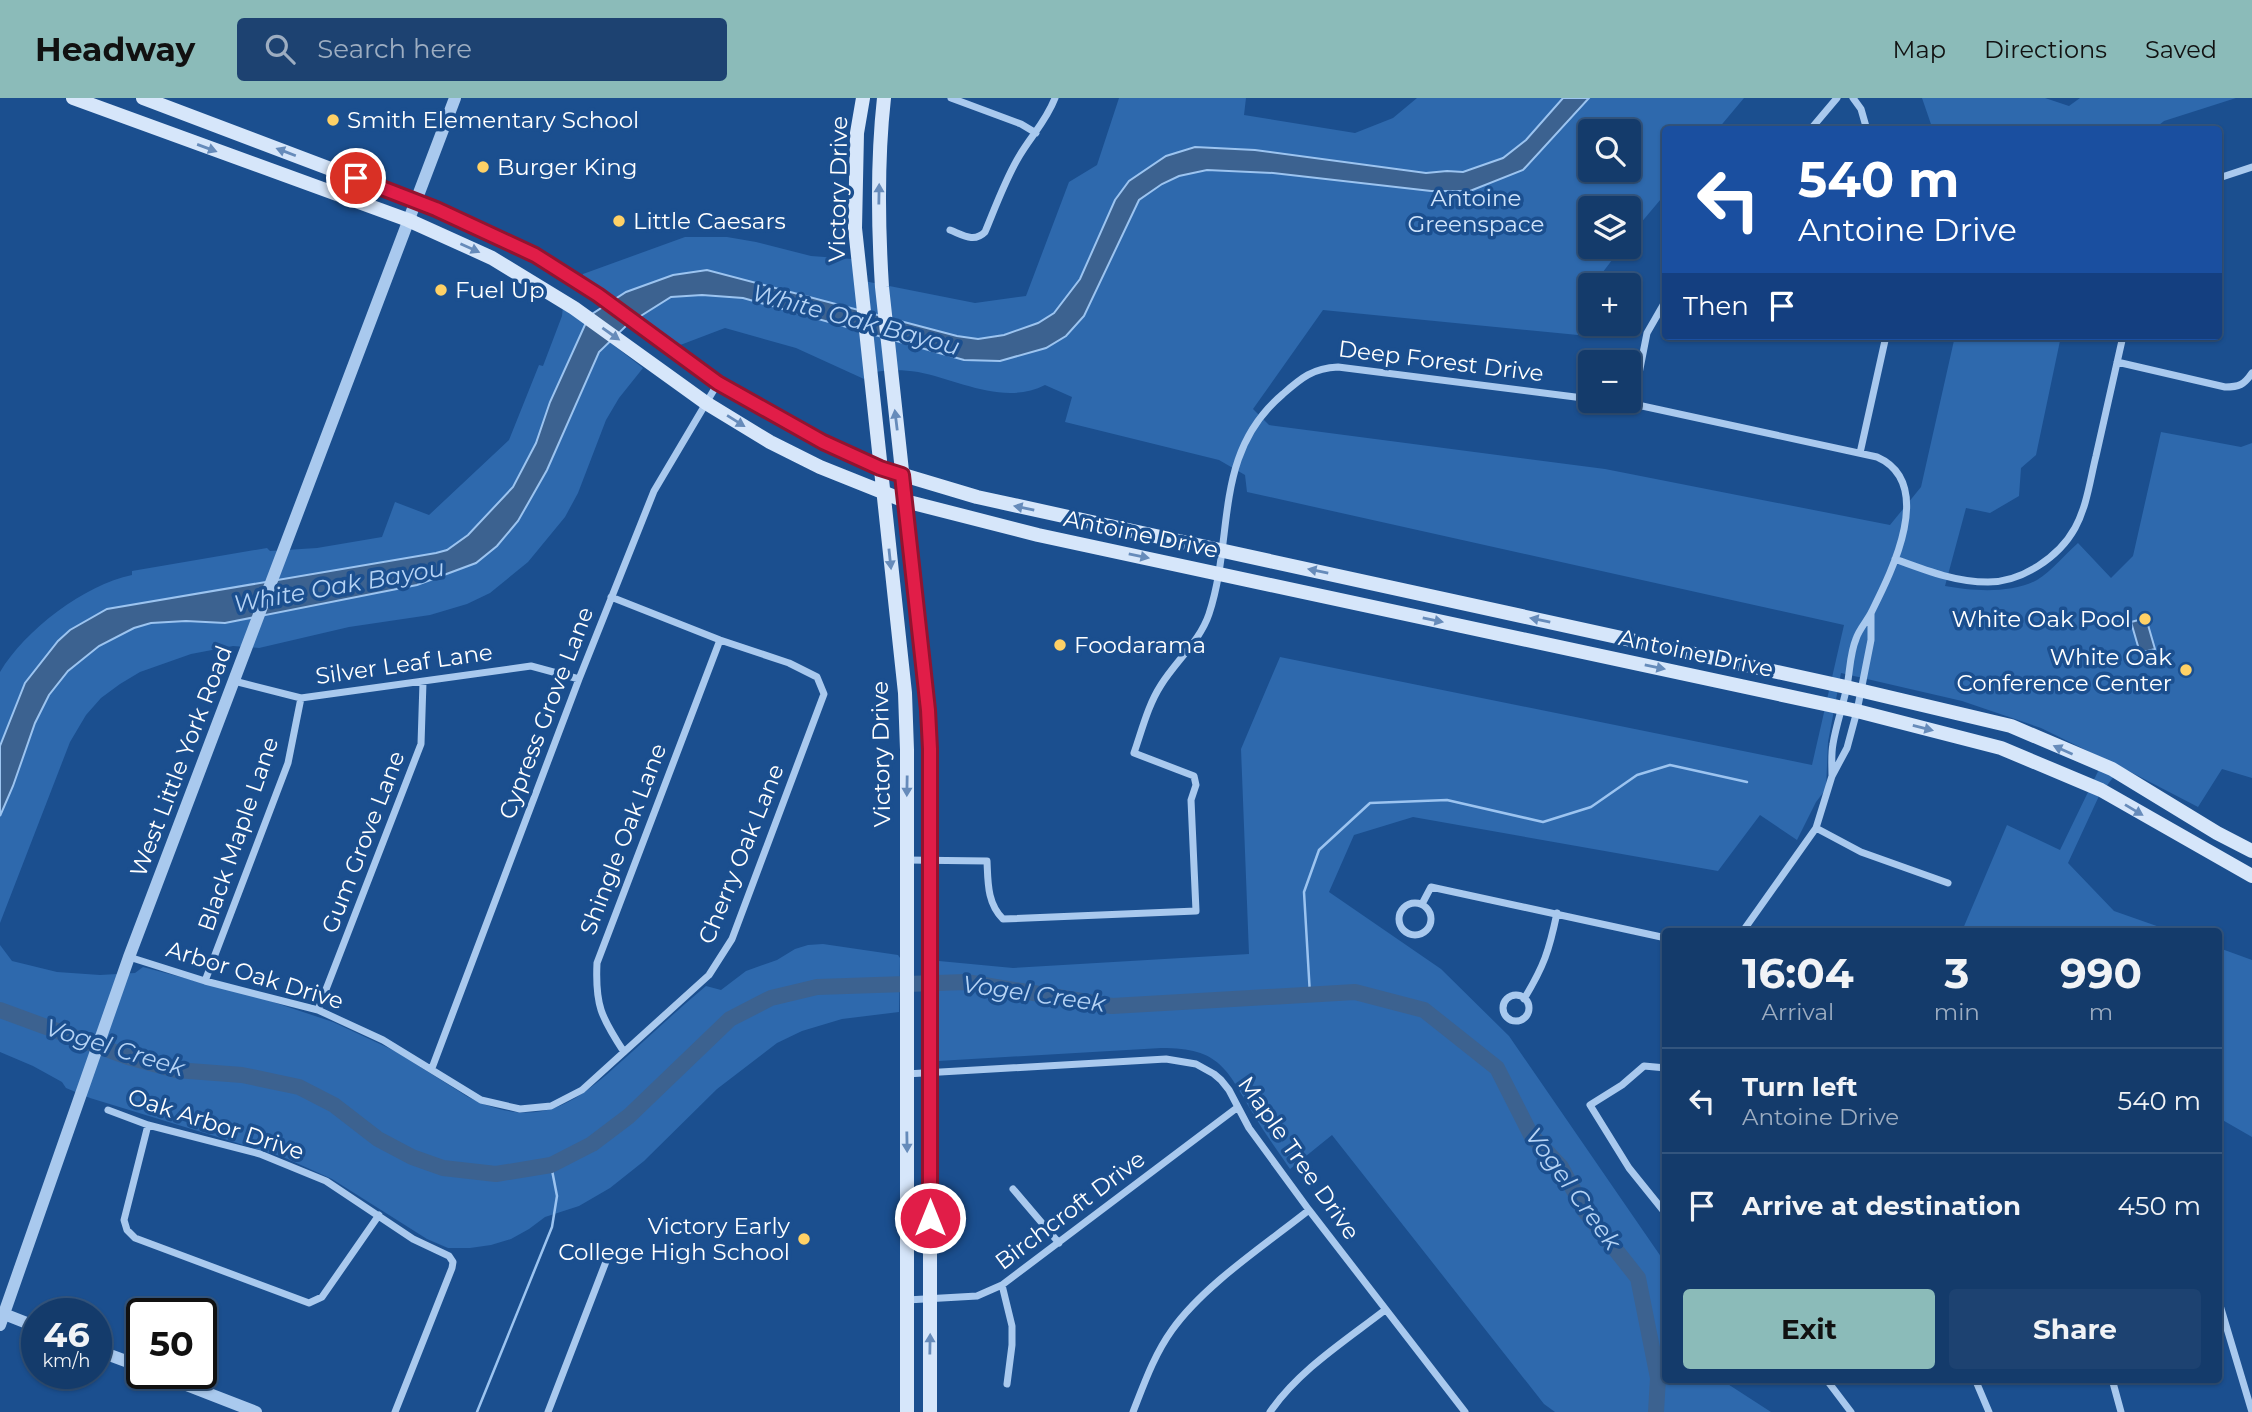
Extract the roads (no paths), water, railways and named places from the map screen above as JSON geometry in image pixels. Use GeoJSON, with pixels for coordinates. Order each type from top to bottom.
{"type":"FeatureCollection","features":[{"type":"Feature","properties":{"kind":"main road","name":"Antoine Drive"},"geometry":{"type":"LineString","coordinates":[[73,98],[408,220],[492,258],[583,314],[706,403],[774,445],[820,467],[905,501],[1038,535],[1857,711],[2001,748],[2101,790],[2252,876]]}},
{"type":"Feature","properties":{"kind":"main road","name":"Victory Drive"},"geometry":{"type":"LineString","coordinates":[[863,98],[857,133],[855,228],[899,641],[907,750],[907,1412]]}},
{"type":"Feature","properties":{"kind":"main road","name":"Victory Drive"},"geometry":{"type":"LineString","coordinates":[[884,98],[878,224],[882,287],[929,724],[930,1412]]}},
{"type":"Feature","properties":{"kind":"main road","name":"Antoine Drive"},"geometry":{"type":"LineString","coordinates":[[147,99],[416,200],[535,255],[598,295],[718,383],[823,442],[880,468],[977,497],[1854,688],[2011,726],[2112,769],[2217,833],[2252,851]]}},
{"type":"Feature","properties":{"kind":"main road"},"geometry":{"type":"LineString","coordinates":[[143,124],[147,99]]}},
{"type":"Feature","properties":{"kind":"main road"},"geometry":{"type":"LineString","coordinates":[[311,185],[319,165]]}},
{"type":"Feature","properties":{"kind":"main road"},"geometry":{"type":"LineString","coordinates":[[855,228],[878,224]]}},
{"type":"Feature","properties":{"kind":"main road"},"geometry":{"type":"LineString","coordinates":[[1093,546],[1095,523]]}},
{"type":"Feature","properties":{"kind":"main road"},"geometry":{"type":"LineString","coordinates":[[1400,613],[1405,590]]}},
{"type":"Feature","properties":{"kind":"main road"},"geometry":{"type":"LineString","coordinates":[[1580,651],[1585,630]]}},
{"type":"Feature","properties":{"kind":"main road"},"geometry":{"type":"LineString","coordinates":[[899,641],[920,636]]}},
{"type":"Feature","properties":{"kind":"main road"},"geometry":{"type":"LineString","coordinates":[[1714,680],[1719,659]]}},
{"type":"Feature","properties":{"kind":"main road"},"geometry":{"type":"LineString","coordinates":[[2001,748],[2011,726]]}},
{"type":"Feature","properties":{"kind":"main road"},"geometry":{"type":"LineString","coordinates":[[2101,790],[2112,769]]}},
{"type":"Feature","properties":{"kind":"street","name":"West Little York Road"},"geometry":{"type":"LineString","coordinates":[[2,1319],[129,957],[455,98]]}},
{"type":"Feature","properties":{"kind":"street"},"geometry":{"type":"LineString","coordinates":[[951,98],[1021,124],[1036,133]]}},
{"type":"Feature","properties":{"kind":"street"},"geometry":{"type":"LineString","coordinates":[[950,230],[972,239],[979,238],[985,232],[1008,176],[1045,121],[1055,98]]}},
{"type":"Feature","properties":{"kind":"street"},"geometry":{"type":"LineString","coordinates":[[1813,126],[1837,98]]}},
{"type":"Feature","properties":{"kind":"street"},"geometry":{"type":"LineString","coordinates":[[1853,98],[1861,109],[1866,126]]}},
{"type":"Feature","properties":{"kind":"street"},"geometry":{"type":"LineString","coordinates":[[2222,177],[2252,167]]}},
{"type":"Feature","properties":{"kind":"street"},"geometry":{"type":"LineString","coordinates":[[1641,363],[1647,333],[1662,307]]}},
{"type":"Feature","properties":{"kind":"street"},"geometry":{"type":"LineString","coordinates":[[1860,453],[1885,340]]}},
{"type":"Feature","properties":{"kind":"street"},"geometry":{"type":"LineString","coordinates":[[1895,559],[1954,579],[1989,582],[2028,572],[2065,542],[2084,510],[2122,340]]}},
{"type":"Feature","properties":{"kind":"street"},"geometry":{"type":"LineString","coordinates":[[2117,362],[2225,387],[2238,387],[2245,383],[2252,373]]}},
{"type":"Feature","properties":{"kind":"street","name":"Deep Forest Drive"},"geometry":{"type":"LineString","coordinates":[[929,860],[987,861],[989,894],[994,910],[1003,919],[1196,911],[1191,800],[1196,785],[1194,776],[1134,754],[1149,709],[1161,685],[1208,618],[1220,574],[1229,488],[1241,450],[1253,425],[1267,407],[1300,379],[1320,368],[1338,367],[1578,397]]}},
{"type":"Feature","properties":{"kind":"street","name":"Cypress Grove Lane"},"geometry":{"type":"LineString","coordinates":[[432,1068],[579,679],[654,491],[718,383]]}},
{"type":"Feature","properties":{"kind":"street"},"geometry":{"type":"LineString","coordinates":[[1641,406],[1877,457],[1892,466],[1903,481],[1907,500],[1904,526],[1895,559],[1871,614],[1856,638],[1854,688],[1857,711],[1847,748],[1832,776],[1816,828],[1745,928]]}},
{"type":"Feature","properties":{"kind":"street"},"geometry":{"type":"LineString","coordinates":[[611,597],[720,640]]}},
{"type":"Feature","properties":{"kind":"street"},"geometry":{"type":"LineString","coordinates":[[1832,776],[1833,745],[1842,708],[1854,688],[1871,640],[1871,614]]}},
{"type":"Feature","properties":{"kind":"street","name":"Cherry Oak Lane"},"geometry":{"type":"LineString","coordinates":[[624,1052],[709,975],[732,939],[824,694],[817,677],[789,663],[720,640]]}},
{"type":"Feature","properties":{"kind":"street","name":"Shingle Oak Lane"},"geometry":{"type":"LineString","coordinates":[[624,1052],[603,1020],[596,992],[597,963],[720,640]]}},
{"type":"Feature","properties":{"kind":"street","name":"Silver Leaf Lane"},"geometry":{"type":"LineString","coordinates":[[234,681],[301,698],[531,666],[579,679]]}},
{"type":"Feature","properties":{"kind":"street","name":"Gum Grove Lane"},"geometry":{"type":"LineString","coordinates":[[318,1010],[421,744],[423,682]]}},
{"type":"Feature","properties":{"kind":"street","name":"Black Maple Lane"},"geometry":{"type":"LineString","coordinates":[[205,981],[288,763],[301,698]]}},
{"type":"Feature","properties":{"kind":"street"},"geometry":{"type":"LineString","coordinates":[[1816,828],[1861,852],[1948,883]]}},
{"type":"Feature","properties":{"kind":"street"},"geometry":{"type":"LineString","coordinates":[[906,860],[929,860]]}},
{"type":"Feature","properties":{"kind":"street"},"geometry":{"type":"LineString","coordinates":[[1422,905],[1431,887],[1662,937]]}},
{"type":"Feature","properties":{"kind":"street"},"geometry":{"type":"LineString","coordinates":[[1412,903],[1422,905],[1430,917],[1428,927],[1415,934],[1405,931],[1399,918],[1403,908],[1412,903]]}},
{"type":"Feature","properties":{"kind":"street"},"geometry":{"type":"LineString","coordinates":[[1524,999],[1543,968],[1557,914]]}},
{"type":"Feature","properties":{"kind":"street","name":"Arbor Oak Drive"},"geometry":{"type":"LineString","coordinates":[[129,957],[205,981],[318,1010],[383,1040],[481,1100],[520,1109],[551,1106],[582,1090],[624,1052]]}},
{"type":"Feature","properties":{"kind":"street","name":"Maple Tree Drive"},"geometry":{"type":"LineString","coordinates":[[905,1074],[1166,1059],[1196,1063],[1214,1073],[1229,1090],[1249,1128],[1461,1411]]}},
{"type":"Feature","properties":{"kind":"street"},"geometry":{"type":"LineString","coordinates":[[1662,1068],[1644,1066],[1622,1085],[1590,1105],[1629,1168],[1662,1209]]}},
{"type":"Feature","properties":{"kind":"street","name":"Birchcroft Drive"},"geometry":{"type":"LineString","coordinates":[[907,1300],[977,1296],[1002,1285],[1238,1107]]}},
{"type":"Feature","properties":{"kind":"street","name":"Oak Arbor Drive"},"geometry":{"type":"LineString","coordinates":[[108,1110],[148,1125],[283,1162],[326,1181],[413,1239],[449,1256],[453,1262],[395,1412]]}},
{"type":"Feature","properties":{"kind":"street"},"geometry":{"type":"LineString","coordinates":[[148,1125],[125,1211],[127,1230],[135,1238],[309,1303],[322,1297],[379,1215]]}},
{"type":"Feature","properties":{"kind":"street"},"geometry":{"type":"LineString","coordinates":[[1013,1189],[1059,1243]]}},
{"type":"Feature","properties":{"kind":"street"},"geometry":{"type":"LineString","coordinates":[[1133,1412],[1155,1357],[1172,1329],[1209,1290],[1309,1210]]}},
{"type":"Feature","properties":{"kind":"street"},"geometry":{"type":"LineString","coordinates":[[548,1412],[607,1259]]}},
{"type":"Feature","properties":{"kind":"street"},"geometry":{"type":"LineString","coordinates":[[1002,1285],[1012,1326],[1007,1384]]}},
{"type":"Feature","properties":{"kind":"street"},"geometry":{"type":"LineString","coordinates":[[1270,1412],[1283,1392],[1304,1373],[1385,1310]]}},
{"type":"Feature","properties":{"kind":"street"},"geometry":{"type":"LineString","coordinates":[[2222,1312],[2252,1412]]}},
{"type":"Feature","properties":{"kind":"street"},"geometry":{"type":"LineString","coordinates":[[2,1319],[21,1323]]}},
{"type":"Feature","properties":{"kind":"street"},"geometry":{"type":"LineString","coordinates":[[1829,1383],[1851,1412]]}},
{"type":"Feature","properties":{"kind":"street"},"geometry":{"type":"LineString","coordinates":[[1977,1383],[1989,1412]]}},
{"type":"Feature","properties":{"kind":"street"},"geometry":{"type":"LineString","coordinates":[[2113,1383],[2121,1412]]}},
{"type":"Feature","properties":{"kind":"street"},"geometry":{"type":"LineString","coordinates":[[197,1389],[257,1412]]}},
{"type":"Feature","properties":{"kind":"water","name":"White Oak Bayou"},"geometry":{"type":"Polygon","coordinates":[[[1563,98],[1589,98],[1523,170],[1470,191],[1431,191],[1273,173],[1207,170],[1179,176],[1139,200],[1084,316],[1066,336],[1046,348],[1000,361],[964,360],[743,298],[702,295],[671,297],[628,324],[599,352],[547,470],[518,521],[497,546],[476,563],[417,585],[225,623],[151,623],[134,628],[99,646],[68,671],[49,695],[35,723],[0,816],[0,746],[25,683],[70,630],[107,609],[447,550],[468,535],[513,487],[536,443],[550,402],[589,316],[626,292],[673,275],[707,270],[957,336],[978,339],[1004,335],[1038,323],[1054,313],[1080,279],[1115,200],[1129,181],[1166,156],[1195,147],[1255,150],[1426,173],[1463,172],[1503,158],[1526,140],[1563,98]]]}},
{"type":"Feature","properties":{"kind":"water"},"geometry":{"type":"Polygon","coordinates":[[[2146,618],[2155,649],[2140,653],[2131,622],[2146,618]]]}},
{"type":"Feature","properties":{"kind":"waterway"},"geometry":{"type":"LineString","coordinates":[[1310,995],[1304,892],[1319,850],[1370,803],[1447,800],[1543,822],[1591,807],[1637,775],[1670,765],[1747,782]]}},
{"type":"Feature","properties":{"kind":"waterway","name":"Vogel Creek"},"geometry":{"type":"LineString","coordinates":[[0,1010],[128,1057],[176,1070],[242,1075],[299,1087],[334,1105],[378,1139],[412,1157],[443,1168],[496,1174],[551,1165],[592,1144],[629,1116],[730,1019],[771,998],[817,987],[966,982],[1112,1006],[1355,992],[1424,1010],[1497,1068],[1531,1135],[1561,1167],[1585,1211],[1638,1278],[1658,1378],[1656,1412]]}},
{"type":"Feature","properties":{"kind":"waterway"},"geometry":{"type":"LineString","coordinates":[[477,1412],[552,1227],[557,1196],[551,1165]]}},
{"type":"Feature","properties":{"kind":"place","name":"Smith Elementary School"},"geometry":{"type":"Point","coordinates":[333,120]}},
{"type":"Feature","properties":{"kind":"place","name":"Burger King"},"geometry":{"type":"Point","coordinates":[483,167]}},
{"type":"Feature","properties":{"kind":"place","name":"Little Caesars"},"geometry":{"type":"Point","coordinates":[619,221]}},
{"type":"Feature","properties":{"kind":"place","name":"Fuel Up"},"geometry":{"type":"Point","coordinates":[441,290]}},
{"type":"Feature","properties":{"kind":"place","name":"White Oak Pool"},"geometry":{"type":"Point","coordinates":[2145,619]}},
{"type":"Feature","properties":{"kind":"place","name":"Foodarama"},"geometry":{"type":"Point","coordinates":[1060,645]}},
{"type":"Feature","properties":{"kind":"place","name":"White Oak Conference Center"},"geometry":{"type":"Point","coordinates":[2186,670]}},
{"type":"Feature","properties":{"kind":"place","name":"Victory Early College High School"},"geometry":{"type":"Point","coordinates":[804,1239]}},
{"type":"Feature","properties":{"kind":"park label","name":"Antoine Greenspace"},"geometry":{"type":"Point","coordinates":[1476,211]}}]}
